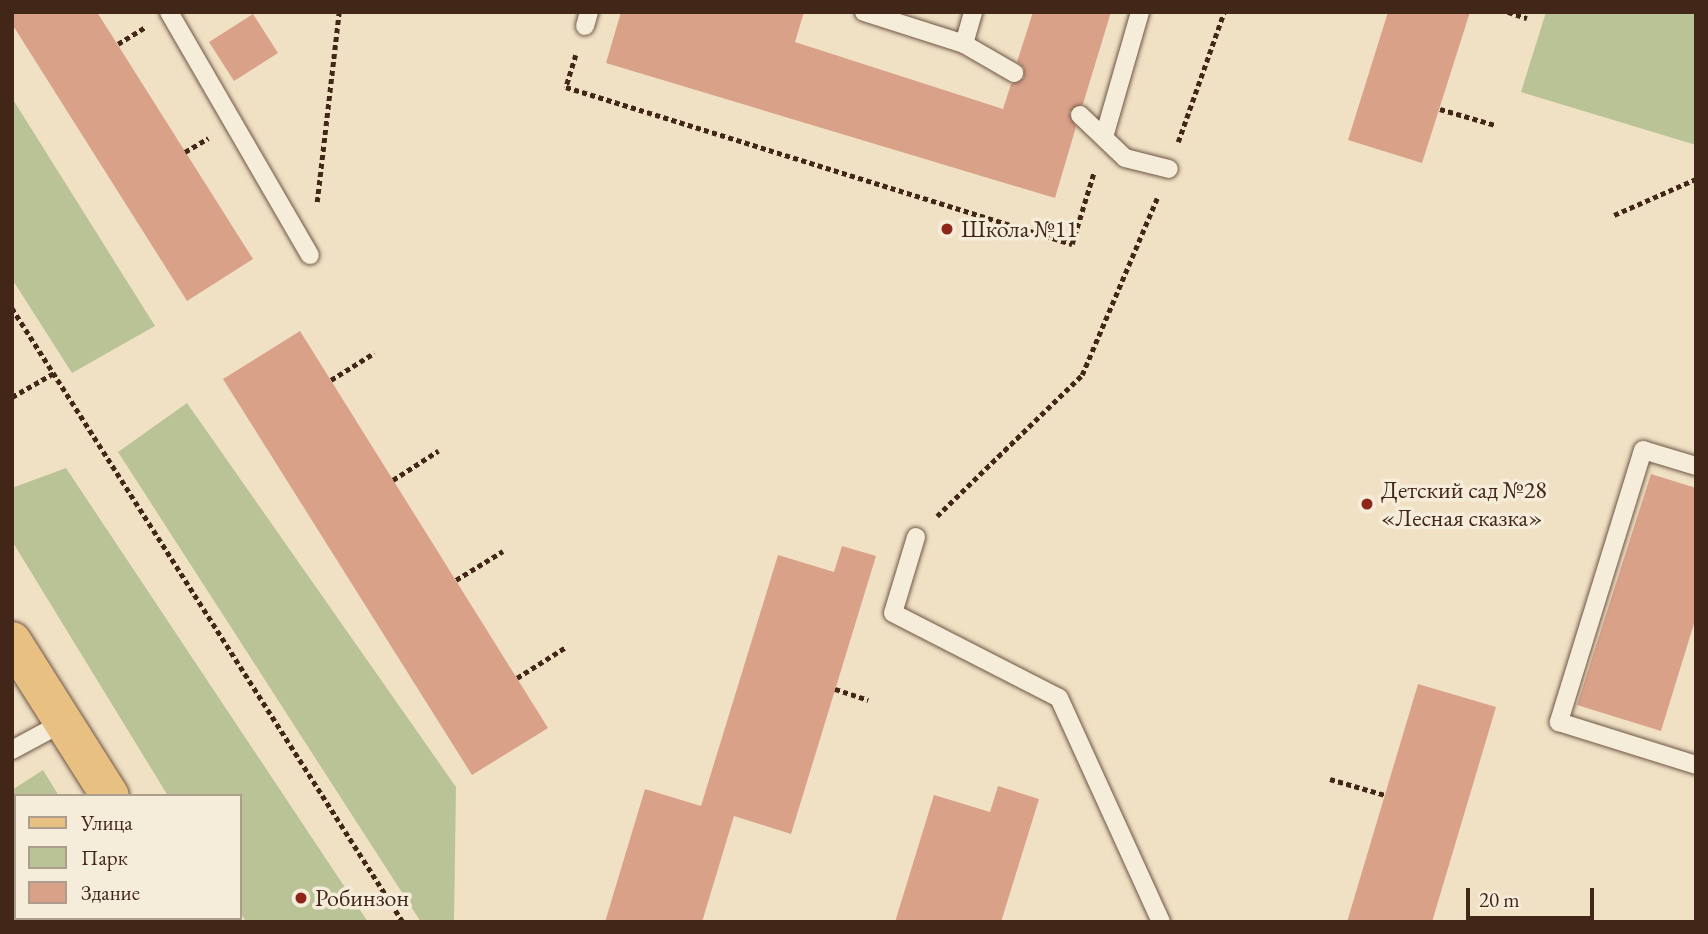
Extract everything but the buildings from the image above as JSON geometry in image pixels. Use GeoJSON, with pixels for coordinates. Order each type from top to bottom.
{"type":"FeatureCollection","features":[{"type":"Feature","properties":{"kind":"main road"},"geometry":{"type":"LineString","coordinates":[[12,641],[109,794]]}},
{"type":"Feature","properties":{"kind":"lane"},"geometry":{"type":"LineString","coordinates":[[169,12],[310,255]]}},
{"type":"Feature","properties":{"kind":"lane"},"geometry":{"type":"LineString","coordinates":[[864,12],[964,44],[1014,73]]}},
{"type":"Feature","properties":{"kind":"lane"},"geometry":{"type":"LineString","coordinates":[[964,44],[973,12]]}},
{"type":"Feature","properties":{"kind":"lane"},"geometry":{"type":"LineString","coordinates":[[1104,137],[1140,12]]}},
{"type":"Feature","properties":{"kind":"lane"},"geometry":{"type":"LineString","coordinates":[[1080,115],[1125,158],[1169,169]]}},
{"type":"Feature","properties":{"kind":"lane"},"geometry":{"type":"LineString","coordinates":[[1696,466],[1643,450],[1559,722],[1696,765]]}},
{"type":"Feature","properties":{"kind":"lane"},"geometry":{"type":"LineString","coordinates":[[916,537],[892,613],[1059,698],[1161,922]]}},
{"type":"Feature","properties":{"kind":"lane"},"geometry":{"type":"LineString","coordinates":[[12,750],[64,722]]}},
{"type":"Feature","properties":{"kind":"path"},"geometry":{"type":"LineString","coordinates":[[310,255],[340,12]]}},
{"type":"Feature","properties":{"kind":"path"},"geometry":{"type":"LineString","coordinates":[[916,537],[1082,375],[1169,169],[1224,12]]}},
{"type":"Feature","properties":{"kind":"path"},"geometry":{"type":"LineString","coordinates":[[1508,12],[1527,18]]}},
{"type":"Feature","properties":{"kind":"path"},"geometry":{"type":"LineString","coordinates":[[587,19],[566,87],[1072,244],[1104,137]]}},
{"type":"Feature","properties":{"kind":"path"},"geometry":{"type":"LineString","coordinates":[[1440,109],[1495,125]]}},
{"type":"Feature","properties":{"kind":"path"},"geometry":{"type":"LineString","coordinates":[[1614,215],[1696,179]]}},
{"type":"Feature","properties":{"kind":"path"},"geometry":{"type":"LineString","coordinates":[[12,308],[403,922]]}},
{"type":"Feature","properties":{"kind":"path"},"geometry":{"type":"LineString","coordinates":[[331,380],[374,353]]}},
{"type":"Feature","properties":{"kind":"path"},"geometry":{"type":"LineString","coordinates":[[12,397],[54,373]]}},
{"type":"Feature","properties":{"kind":"path"},"geometry":{"type":"LineString","coordinates":[[393,480],[438,451]]}},
{"type":"Feature","properties":{"kind":"path"},"geometry":{"type":"LineString","coordinates":[[456,580],[503,551]]}},
{"type":"Feature","properties":{"kind":"path"},"geometry":{"type":"LineString","coordinates":[[517,678],[566,647]]}},
{"type":"Feature","properties":{"kind":"path"},"geometry":{"type":"LineString","coordinates":[[835,690],[868,700]]}},
{"type":"Feature","properties":{"kind":"path"},"geometry":{"type":"LineString","coordinates":[[1330,779],[1385,795]]}},
{"type":"Feature","properties":{"kind":"green space"},"geometry":{"type":"Polygon","coordinates":[[[1546,12],[1696,12],[1696,145],[1521,92],[1546,12]]]}},
{"type":"Feature","properties":{"kind":"green space"},"geometry":{"type":"Polygon","coordinates":[[[12,98],[155,326],[72,373],[12,279],[12,98]]]}},
{"type":"Feature","properties":{"kind":"green space"},"geometry":{"type":"Polygon","coordinates":[[[187,403],[456,787],[454,922],[421,922],[118,452],[187,403]]]}},
{"type":"Feature","properties":{"kind":"green space"},"geometry":{"type":"Polygon","coordinates":[[[66,468],[368,922],[246,922],[242,915],[242,794],[167,794],[12,541],[12,488],[66,468]]]}},
{"type":"Feature","properties":{"kind":"green space"},"geometry":{"type":"Polygon","coordinates":[[[43,770],[58,794],[14,794],[14,827],[12,790],[43,770]]]}},
{"type":"Feature","properties":{"kind":"place","name":"Школа №11"},"geometry":{"type":"Point","coordinates":[947,229]}},
{"type":"Feature","properties":{"kind":"place","name":"Детский сад №28 «Лесная сказка»"},"geometry":{"type":"Point","coordinates":[1367,504]}},
{"type":"Feature","properties":{"kind":"place","name":"Робинзон"},"geometry":{"type":"Point","coordinates":[301,898]}}]}
